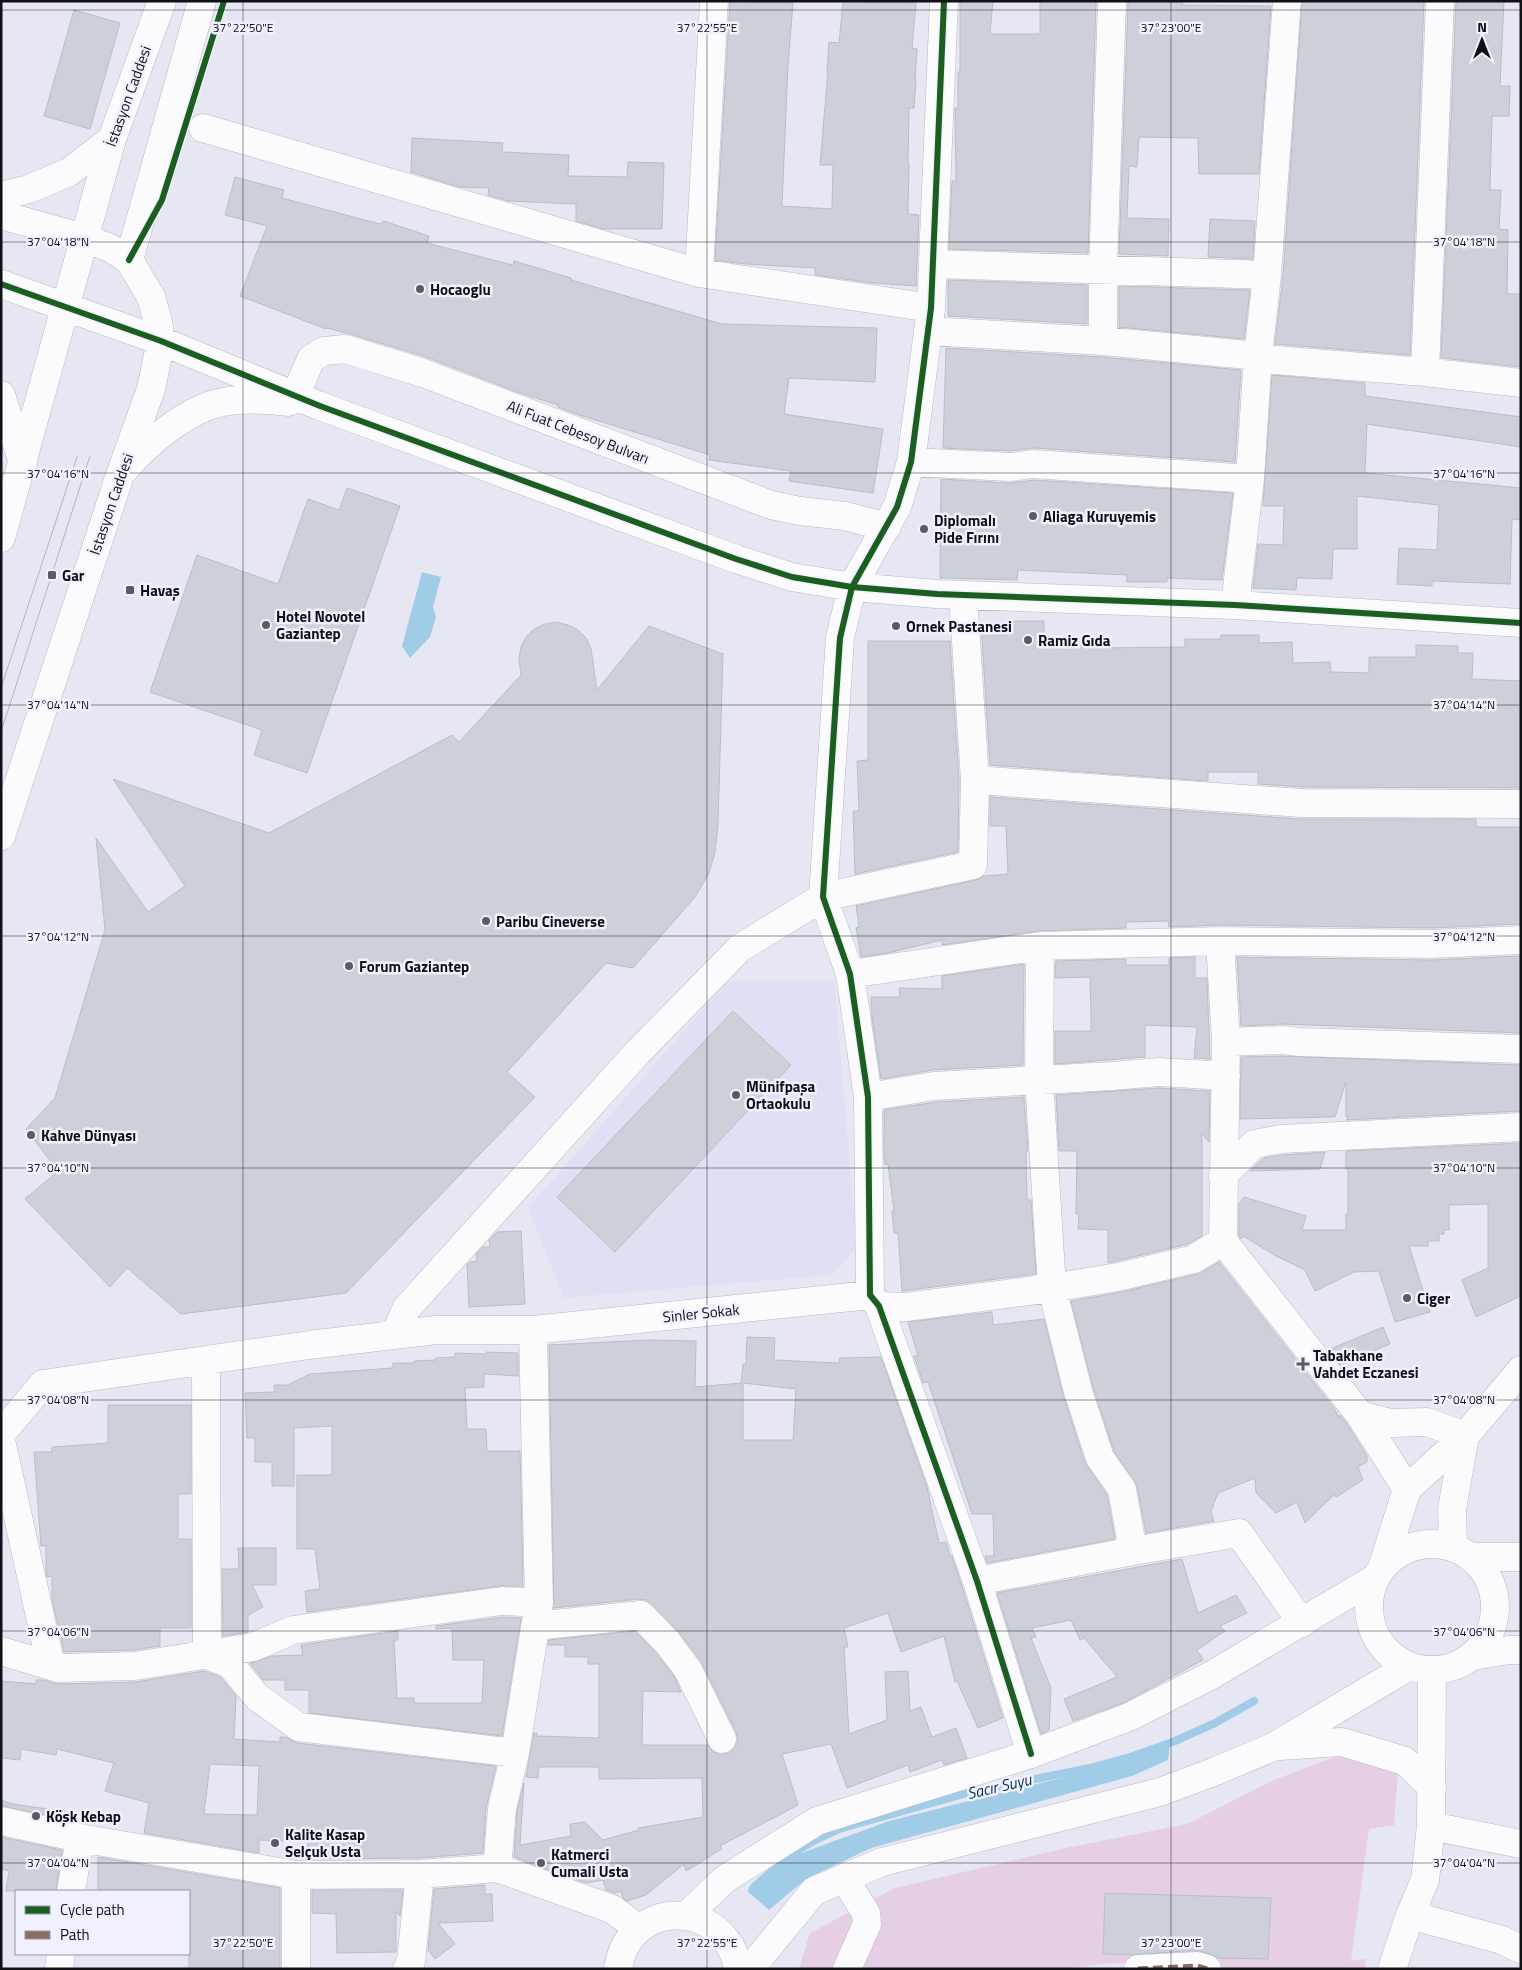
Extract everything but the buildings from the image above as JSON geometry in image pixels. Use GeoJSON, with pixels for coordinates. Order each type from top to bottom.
{"type":"FeatureCollection","features":[{"type":"Feature","properties":{"kind":"street","name":"İstasyon Caddesi"},"geometry":{"type":"LineString","coordinates":[[1,538],[112,139],[162,1]]}},
{"type":"Feature","properties":{"kind":"street"},"geometry":{"type":"LineString","coordinates":[[1,215],[84,238],[110,248],[129,260],[202,1]]}},
{"type":"Feature","properties":{"kind":"street"},"geometry":{"type":"LineString","coordinates":[[699,273],[714,1]]}},
{"type":"Feature","properties":{"kind":"street"},"geometry":{"type":"LineString","coordinates":[[944,1],[934,264],[930,319],[912,462],[897,507],[852,587],[840,638],[823,897],[850,974],[868,1097],[874,1300],[977,1581],[1031,1754]]}},
{"type":"Feature","properties":{"kind":"street"},"geometry":{"type":"LineString","coordinates":[[1102,342],[1102,269],[1112,1]]}},
{"type":"Feature","properties":{"kind":"street"},"geometry":{"type":"LineString","coordinates":[[1235,604],[1250,480],[1258,356],[1287,1]]}},
{"type":"Feature","properties":{"kind":"street"},"geometry":{"type":"LineString","coordinates":[[1425,372],[1440,1]]}},
{"type":"Feature","properties":{"kind":"street"},"geometry":{"type":"LineString","coordinates":[[203,128],[699,273],[930,319],[1102,342],[1258,356],[1275,360],[1425,372],[1521,383]]}},
{"type":"Feature","properties":{"kind":"street"},"geometry":{"type":"LineString","coordinates":[[1,196],[28,189],[69,172],[112,139]]}},
{"type":"Feature","properties":{"kind":"street","name":"İstasyon Caddesi"},"geometry":{"type":"LineString","coordinates":[[1,836],[120,475],[151,389],[161,341],[158,321],[151,297],[129,260]]}},
{"type":"Feature","properties":{"kind":"street"},"geometry":{"type":"LineString","coordinates":[[934,264],[1266,275]]}},
{"type":"Feature","properties":{"kind":"street"},"geometry":{"type":"LineString","coordinates":[[1,284],[161,341],[308,401],[736,559],[792,577],[852,587],[962,595],[1235,604],[1521,623]]}},
{"type":"Feature","properties":{"kind":"street","name":"Ali Fuat Cebesoy Bulvarı"},"geometry":{"type":"LineString","coordinates":[[308,401],[311,359],[324,352],[344,349],[423,373],[771,505],[800,511],[845,516],[887,527]]}},
{"type":"Feature","properties":{"kind":"street"},"geometry":{"type":"LineString","coordinates":[[1,395],[23,463]]}},
{"type":"Feature","properties":{"kind":"street"},"geometry":{"type":"LineString","coordinates":[[120,475],[136,456],[162,434],[197,412],[221,402],[263,399],[308,401]]}},
{"type":"Feature","properties":{"kind":"street"},"geometry":{"type":"LineString","coordinates":[[912,462],[1011,467],[1033,464],[1250,480]]}},
{"type":"Feature","properties":{"kind":"street"},"geometry":{"type":"LineString","coordinates":[[395,1335],[406,1310],[638,1052],[740,948],[823,897],[973,865],[975,780],[962,595]]}},
{"type":"Feature","properties":{"kind":"street"},"geometry":{"type":"LineString","coordinates":[[975,780],[1301,803],[1521,804]]}},
{"type":"Feature","properties":{"kind":"street"},"geometry":{"type":"LineString","coordinates":[[850,974],[1040,946],[1220,941],[1431,944],[1521,940]]}},
{"type":"Feature","properties":{"kind":"street"},"geometry":{"type":"LineString","coordinates":[[1220,941],[1226,1042],[1223,1241],[1360,1415],[1407,1489]]}},
{"type":"Feature","properties":{"kind":"street"},"geometry":{"type":"LineString","coordinates":[[1040,946],[1039,1079],[1052,1288],[1078,1391],[1100,1458],[1122,1489],[1133,1551]]}},
{"type":"Feature","properties":{"kind":"street"},"geometry":{"type":"LineString","coordinates":[[1226,1042],[1282,1040],[1521,1049]]}},
{"type":"Feature","properties":{"kind":"street"},"geometry":{"type":"LineString","coordinates":[[868,1097],[934,1086],[988,1084],[1039,1079],[1159,1072],[1226,1076]]}},
{"type":"Feature","properties":{"kind":"street"},"geometry":{"type":"LineString","coordinates":[[1223,1176],[1254,1144],[1281,1138],[1521,1127]]}},
{"type":"Feature","properties":{"kind":"street","name":"Sinler Sokak"},"geometry":{"type":"LineString","coordinates":[[1,1434],[43,1384],[436,1330],[533,1330],[874,1300],[906,1307],[1052,1288],[1118,1277],[1194,1259],[1223,1241]]}},
{"type":"Feature","properties":{"kind":"street"},"geometry":{"type":"LineString","coordinates":[[497,1868],[502,1809],[515,1753],[537,1614],[533,1330]]}},
{"type":"Feature","properties":{"kind":"street"},"geometry":{"type":"LineString","coordinates":[[206,1361],[207,1655]]}},
{"type":"Feature","properties":{"kind":"street"},"geometry":{"type":"LineString","coordinates":[[1420,1669],[1390,1656],[1376,1640],[1369,1620],[1368,1599],[1407,1489],[1465,1436],[1521,1370]]}},
{"type":"Feature","properties":{"kind":"street"},"geometry":{"type":"LineString","coordinates":[[1360,1415],[1390,1423],[1427,1422],[1465,1436]]}},
{"type":"Feature","properties":{"kind":"street"},"geometry":{"type":"LineString","coordinates":[[750,1969],[814,1891],[882,1862],[1160,1792],[1272,1747],[1420,1669],[1454,1667],[1472,1656],[1485,1642],[1493,1625],[1495,1606],[1492,1588],[1484,1570],[1462,1552],[1452,1509],[1465,1436]]}},
{"type":"Feature","properties":{"kind":"street"},"geometry":{"type":"LineString","coordinates":[[1,1440],[51,1666]]}},
{"type":"Feature","properties":{"kind":"street"},"geometry":{"type":"LineString","coordinates":[[977,1581],[1239,1533],[1302,1623]]}},
{"type":"Feature","properties":{"kind":"street"},"geometry":{"type":"LineString","coordinates":[[686,1916],[725,1879],[817,1821],[1031,1754],[1129,1717],[1210,1676],[1302,1623],[1379,1572],[1398,1553],[1416,1546],[1434,1544],[1462,1552],[1521,1557]]}},
{"type":"Feature","properties":{"kind":"street"},"geometry":{"type":"LineString","coordinates":[[1,1651],[58,1668],[136,1666],[253,1647],[294,1630],[502,1601],[537,1614],[641,1615],[668,1643],[688,1670],[722,1739]]}},
{"type":"Feature","properties":{"kind":"street"},"geometry":{"type":"LineString","coordinates":[[1472,1656],[1521,1650]]}},
{"type":"Feature","properties":{"kind":"street"},"geometry":{"type":"LineString","coordinates":[[207,1655],[230,1664],[257,1697],[299,1727],[515,1753]]}},
{"type":"Feature","properties":{"kind":"street"},"geometry":{"type":"LineString","coordinates":[[1392,1969],[1424,1880],[1431,1826],[1432,1787],[1420,1669]]}},
{"type":"Feature","properties":{"kind":"street"},"geometry":{"type":"LineString","coordinates":[[1272,1747],[1342,1742],[1405,1761],[1432,1787]]}},
{"type":"Feature","properties":{"kind":"street"},"geometry":{"type":"LineString","coordinates":[[1,1821],[80,1838],[296,1875],[420,1874],[497,1868],[612,1908],[639,1928]]}},
{"type":"Feature","properties":{"kind":"street"},"geometry":{"type":"LineString","coordinates":[[1431,1826],[1521,1844]]}},
{"type":"Feature","properties":{"kind":"street"},"geometry":{"type":"LineString","coordinates":[[71,1890],[80,1838]]}},
{"type":"Feature","properties":{"kind":"street"},"geometry":{"type":"LineString","coordinates":[[407,1969],[411,1961],[420,1874]]}},
{"type":"Feature","properties":{"kind":"street"},"geometry":{"type":"LineString","coordinates":[[296,1875],[296,1969]]}},
{"type":"Feature","properties":{"kind":"street"},"geometry":{"type":"LineString","coordinates":[[847,1969],[867,1924],[866,1913],[852,1891],[848,1877]]}},
{"type":"Feature","properties":{"kind":"street"},"geometry":{"type":"LineString","coordinates":[[618,1969],[621,1955],[630,1938],[639,1928],[662,1917],[682,1915],[701,1920],[718,1930],[730,1946],[737,1969]]}},
{"type":"Feature","properties":{"kind":"street"},"geometry":{"type":"LineString","coordinates":[[1410,1915],[1502,1940],[1521,1949]]}},
{"type":"Feature","properties":{"kind":"street"},"geometry":{"type":"LineString","coordinates":[[59,1969],[61,1955]]}},
{"type":"Feature","properties":{"kind":"street"},"geometry":{"type":"LineString","coordinates":[[1138,1969],[1197,1966],[1207,1969]]}},
{"type":"Feature","properties":{"kind":"shaded area","name":"Münifpaşa Ortaokulu"},"geometry":{"type":"Polygon","coordinates":[[[834,980],[857,1247],[832,1275],[564,1298],[528,1208],[728,981],[834,980]]]}},
{"type":"Feature","properties":{"kind":"shaded area"},"geometry":{"type":"Polygon","coordinates":[[[1345,1753],[1399,1761],[1394,1825],[1369,1829],[1351,1961],[1366,1959],[1365,1969],[1229,1969],[1181,1960],[1102,1964],[1064,1969],[799,1969],[810,1933],[895,1888],[1066,1848],[1187,1824],[1274,1780],[1345,1753]]]}},
{"type":"Feature","properties":{"kind":"water"},"geometry":{"type":"Polygon","coordinates":[[[422,572],[441,577],[433,607],[436,617],[430,637],[410,658],[402,646],[422,572]]]}},
{"type":"Feature","properties":{"kind":"water"},"geometry":{"type":"Polygon","coordinates":[[[1170,1744],[1168,1760],[1132,1776],[871,1848],[806,1879],[769,1910],[747,1891],[799,1854],[889,1821],[1065,1777],[1170,1744]]]}},
{"type":"Feature","properties":{"kind":"waterway","name":"Sacır Suyu"},"geometry":{"type":"LineString","coordinates":[[753,1888],[789,1856],[813,1841],[839,1829],[971,1792],[1090,1768],[1133,1756],[1175,1741],[1215,1723],[1254,1701]]}},
{"type":"Feature","properties":{"kind":"tram line"},"geometry":{"type":"LineString","coordinates":[[1,732],[90,456]]}},
{"type":"Feature","properties":{"kind":"tram line"},"geometry":{"type":"LineString","coordinates":[[1,688],[77,457]]}},
{"type":"Feature","properties":{"kind":"marked path"},"geometry":{"type":"LineString","coordinates":[[1138,1969],[1197,1966],[1207,1969]]}},
{"type":"Feature","properties":{"kind":"cycle path"},"geometry":{"type":"LineString","coordinates":[[129,260],[162,200],[224,1]]}},
{"type":"Feature","properties":{"kind":"cycle path"},"geometry":{"type":"LineString","coordinates":[[944,1],[931,308],[911,462],[897,507],[852,587],[840,638],[823,897],[850,974],[868,1097],[870,1295],[879,1306],[977,1581],[1031,1754]]}},
{"type":"Feature","properties":{"kind":"cycle path"},"geometry":{"type":"LineString","coordinates":[[1,284],[161,341],[320,406],[736,559],[792,577],[852,587],[937,594],[1235,605],[1521,623]]}},
{"type":"Feature","properties":{"kind":"place","name":"Hocaoglu"},"geometry":{"type":"Point","coordinates":[420,289]}},
{"type":"Feature","properties":{"kind":"place","name":"Aliaga Kuruyemis"},"geometry":{"type":"Point","coordinates":[1033,516]}},
{"type":"Feature","properties":{"kind":"place","name":"Diplomalı Pide Fırını"},"geometry":{"type":"Point","coordinates":[924,529]}},
{"type":"Feature","properties":{"kind":"place","name":"Gar"},"geometry":{"type":"Point","coordinates":[52,575]}},
{"type":"Feature","properties":{"kind":"place","name":"Havaş"},"geometry":{"type":"Point","coordinates":[130,590]}},
{"type":"Feature","properties":{"kind":"place","name":"Hotel Novotel Gaziantep"},"geometry":{"type":"Point","coordinates":[266,625]}},
{"type":"Feature","properties":{"kind":"place","name":"Ornek Pastanesi"},"geometry":{"type":"Point","coordinates":[896,626]}},
{"type":"Feature","properties":{"kind":"place","name":"Ramiz Gıda"},"geometry":{"type":"Point","coordinates":[1028,640]}},
{"type":"Feature","properties":{"kind":"place","name":"Paribu Cineverse"},"geometry":{"type":"Point","coordinates":[486,921]}},
{"type":"Feature","properties":{"kind":"place","name":"Forum Gaziantep"},"geometry":{"type":"Point","coordinates":[349,966]}},
{"type":"Feature","properties":{"kind":"place","name":"Münifpaşa Ortaokulu"},"geometry":{"type":"Point","coordinates":[736,1095]}},
{"type":"Feature","properties":{"kind":"place","name":"Kahve Dünyası"},"geometry":{"type":"Point","coordinates":[31,1135]}},
{"type":"Feature","properties":{"kind":"place","name":"Ciger"},"geometry":{"type":"Point","coordinates":[1407,1298]}},
{"type":"Feature","properties":{"kind":"place","name":"Tabakhane Vahdet Eczanesi"},"geometry":{"type":"Point","coordinates":[1303,1364]}},
{"type":"Feature","properties":{"kind":"place","name":"Köşk Kebap"},"geometry":{"type":"Point","coordinates":[36,1816]}},
{"type":"Feature","properties":{"kind":"place","name":"Kalite Kasap Selçuk Usta"},"geometry":{"type":"Point","coordinates":[275,1843]}},
{"type":"Feature","properties":{"kind":"place","name":"Katmerci Cumali Usta"},"geometry":{"type":"Point","coordinates":[541,1863]}}]}
